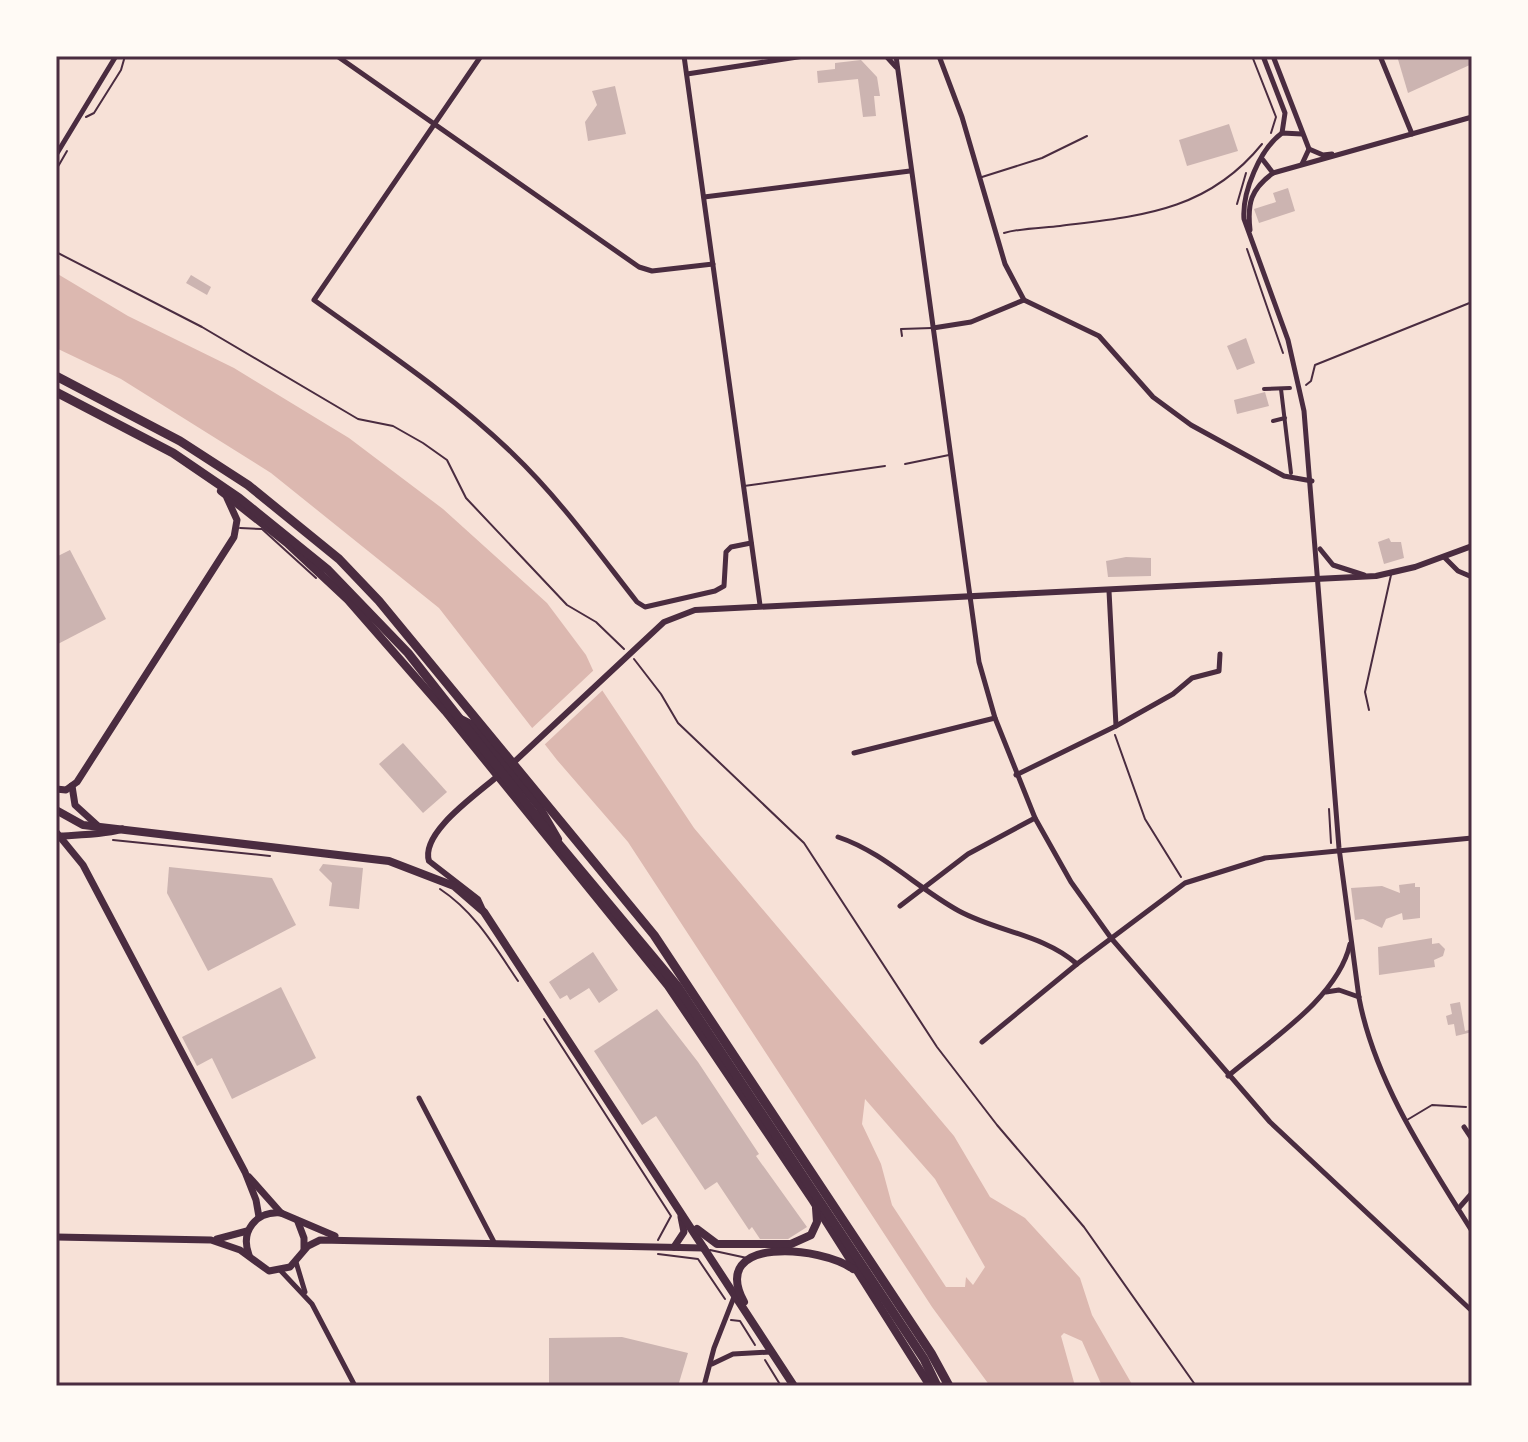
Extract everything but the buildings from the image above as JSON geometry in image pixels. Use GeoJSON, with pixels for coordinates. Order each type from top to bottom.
{"type":"FeatureCollection","features":[{"type":"Feature","properties":{"kind":"highway"},"geometry":{"type":"LineString","coordinates":[[56,376],[180,441],[248,485],[339,559],[418,644],[687,980],[768,1109],[923,1340],[949,1386]]}},
{"type":"Feature","properties":{"kind":"highway"},"geometry":{"type":"LineString","coordinates":[[56,394],[173,453],[239,498],[328,570],[408,653],[547,830],[678,987],[924,1359],[937,1386]]}},
{"type":"Feature","properties":{"kind":"main road"},"geometry":{"type":"LineString","coordinates":[[56,394],[115,424],[223,492],[287,543],[348,600],[445,711],[668,986],[813,1201],[930,1386]]}},
{"type":"Feature","properties":{"kind":"main road"},"geometry":{"type":"LineString","coordinates":[[56,789],[66,790],[72,786],[178,628],[238,528],[235,513],[223,492]]}},
{"type":"Feature","properties":{"kind":"main road"},"geometry":{"type":"LineString","coordinates":[[445,711],[473,725],[501,759],[558,837],[564,859]]}},
{"type":"Feature","properties":{"kind":"main road"},"geometry":{"type":"LineString","coordinates":[[72,786],[75,805],[98,826]]}},
{"type":"Feature","properties":{"kind":"main road"},"geometry":{"type":"LineString","coordinates":[[56,810],[76,824],[389,861],[454,886],[484,912],[794,1386]]}},
{"type":"Feature","properties":{"kind":"main road"},"geometry":{"type":"LineString","coordinates":[[59,834],[112,834],[122,829]]}},
{"type":"Feature","properties":{"kind":"main road"},"geometry":{"type":"LineString","coordinates":[[59,834],[76,854],[245,1172],[259,1217]]}},
{"type":"Feature","properties":{"kind":"main road"},"geometry":{"type":"LineString","coordinates":[[76,854],[74,845],[80,834]]}},
{"type":"Feature","properties":{"kind":"main road"},"geometry":{"type":"LineString","coordinates":[[245,1172],[281,1213],[342,1239]]}},
{"type":"Feature","properties":{"kind":"main road"},"geometry":{"type":"LineString","coordinates":[[679,1211],[702,1235],[717,1244],[791,1244],[811,1235],[817,1222],[813,1201]]}},
{"type":"Feature","properties":{"kind":"main road"},"geometry":{"type":"LineString","coordinates":[[674,1247],[684,1232],[679,1211]]}},
{"type":"Feature","properties":{"kind":"main road"},"geometry":{"type":"LineString","coordinates":[[250,1257],[245,1242],[248,1230],[259,1217],[281,1213]]}},
{"type":"Feature","properties":{"kind":"main road"},"geometry":{"type":"LineString","coordinates":[[298,1222],[304,1238],[303,1251]]}},
{"type":"Feature","properties":{"kind":"main road"},"geometry":{"type":"LineString","coordinates":[[211,1240],[248,1230]]}},
{"type":"Feature","properties":{"kind":"main road"},"geometry":{"type":"LineString","coordinates":[[56,1237],[211,1240],[232,1245],[260,1267],[281,1271],[296,1262],[303,1251],[316,1241],[342,1239],[704,1248]]}},
{"type":"Feature","properties":{"kind":"main road"},"geometry":{"type":"LineString","coordinates":[[753,1323],[738,1287],[742,1266],[748,1258],[762,1253],[810,1252],[836,1258],[860,1275]]}},
{"type":"Feature","properties":{"kind":"street"},"geometry":{"type":"LineString","coordinates":[[56,155],[116,56]]}},
{"type":"Feature","properties":{"kind":"street"},"geometry":{"type":"LineString","coordinates":[[337,56],[639,267],[652,271],[713,264]]}},
{"type":"Feature","properties":{"kind":"street"},"geometry":{"type":"LineString","coordinates":[[481,56],[314,300],[452,400],[511,452],[552,494],[637,602],[645,607],[715,591],[724,586],[726,552],[731,547],[751,543]]}},
{"type":"Feature","properties":{"kind":"street"},"geometry":{"type":"LineString","coordinates":[[684,56],[760,605]]}},
{"type":"Feature","properties":{"kind":"street"},"geometry":{"type":"LineString","coordinates":[[687,74],[804,56]]}},
{"type":"Feature","properties":{"kind":"street"},"geometry":{"type":"LineString","coordinates":[[886,56],[898,69]]}},
{"type":"Feature","properties":{"kind":"street"},"geometry":{"type":"LineString","coordinates":[[896,56],[979,662],[995,718],[1035,818],[1071,882],[1111,938],[1228,1076],[1270,1122],[1472,1311]]}},
{"type":"Feature","properties":{"kind":"street"},"geometry":{"type":"LineString","coordinates":[[939,56],[981,177],[996,235],[1024,300],[1099,336],[1153,397],[1191,425],[1284,476],[1312,481]]}},
{"type":"Feature","properties":{"kind":"street"},"geometry":{"type":"LineString","coordinates":[[1263,56],[1285,113],[1282,133],[1263,151],[1263,160],[1243,204],[1244,219],[1295,363],[1318,546],[1339,848],[1363,1021],[1386,1082],[1472,1231]]}},
{"type":"Feature","properties":{"kind":"street"},"geometry":{"type":"LineString","coordinates":[[1273,56],[1309,149],[1323,155],[1337,154]]}},
{"type":"Feature","properties":{"kind":"street"},"geometry":{"type":"LineString","coordinates":[[1380,56],[1412,134]]}},
{"type":"Feature","properties":{"kind":"street"},"geometry":{"type":"LineString","coordinates":[[1251,235],[1250,199],[1255,188],[1273,173],[1472,117]]}},
{"type":"Feature","properties":{"kind":"street"},"geometry":{"type":"LineString","coordinates":[[1282,133],[1302,134]]}},
{"type":"Feature","properties":{"kind":"street"},"geometry":{"type":"LineString","coordinates":[[1301,165],[1309,149]]}},
{"type":"Feature","properties":{"kind":"street"},"geometry":{"type":"LineString","coordinates":[[1263,160],[1273,173]]}},
{"type":"Feature","properties":{"kind":"street"},"geometry":{"type":"LineString","coordinates":[[704,197],[910,171]]}},
{"type":"Feature","properties":{"kind":"street"},"geometry":{"type":"LineString","coordinates":[[933,328],[971,322],[1024,300]]}},
{"type":"Feature","properties":{"kind":"street"},"geometry":{"type":"LineString","coordinates":[[1264,389],[1290,388]]}},
{"type":"Feature","properties":{"kind":"street"},"geometry":{"type":"LineString","coordinates":[[1281,389],[1291,473]]}},
{"type":"Feature","properties":{"kind":"street"},"geometry":{"type":"LineString","coordinates":[[1273,421],[1285,418]]}},
{"type":"Feature","properties":{"kind":"street"},"geometry":{"type":"LineString","coordinates":[[1318,546],[1333,565],[1369,577]]}},
{"type":"Feature","properties":{"kind":"street"},"geometry":{"type":"LineString","coordinates":[[484,912],[478,899],[435,867],[427,854],[434,833],[641,643],[676,616],[695,610],[760,605],[859,604],[1369,577],[1391,574],[1472,546]]}},
{"type":"Feature","properties":{"kind":"street"},"geometry":{"type":"LineString","coordinates":[[1444,557],[1458,571],[1472,577]]}},
{"type":"Feature","properties":{"kind":"street"},"geometry":{"type":"LineString","coordinates":[[1109,591],[1115,728]]}},
{"type":"Feature","properties":{"kind":"street"},"geometry":{"type":"LineString","coordinates":[[1016,775],[1115,728],[1173,694],[1192,678],[1219,671],[1220,654]]}},
{"type":"Feature","properties":{"kind":"street"},"geometry":{"type":"LineString","coordinates":[[854,753],[995,718]]}},
{"type":"Feature","properties":{"kind":"street"},"geometry":{"type":"LineString","coordinates":[[900,906],[968,854],[1035,818]]}},
{"type":"Feature","properties":{"kind":"street"},"geometry":{"type":"LineString","coordinates":[[838,837],[881,857],[962,913],[1056,946],[1077,964]]}},
{"type":"Feature","properties":{"kind":"street"},"geometry":{"type":"LineString","coordinates":[[982,1042],[1077,964],[1185,883],[1265,858],[1339,848],[1472,838]]}},
{"type":"Feature","properties":{"kind":"street"},"geometry":{"type":"LineString","coordinates":[[1228,1076],[1325,992],[1346,960],[1350,941]]}},
{"type":"Feature","properties":{"kind":"street"},"geometry":{"type":"LineString","coordinates":[[1325,992],[1339,990],[1359,998]]}},
{"type":"Feature","properties":{"kind":"street"},"geometry":{"type":"LineString","coordinates":[[419,1098],[495,1245]]}},
{"type":"Feature","properties":{"kind":"street"},"geometry":{"type":"LineString","coordinates":[[1464,1127],[1472,1139]]}},
{"type":"Feature","properties":{"kind":"street"},"geometry":{"type":"LineString","coordinates":[[1458,1209],[1472,1193]]}},
{"type":"Feature","properties":{"kind":"street"},"geometry":{"type":"LineString","coordinates":[[296,1262],[307,1297],[355,1386]]}},
{"type":"Feature","properties":{"kind":"street"},"geometry":{"type":"LineString","coordinates":[[281,1271],[307,1297]]}},
{"type":"Feature","properties":{"kind":"street"},"geometry":{"type":"LineString","coordinates":[[704,1386],[714,1348],[735,1296]]}},
{"type":"Feature","properties":{"kind":"street"},"geometry":{"type":"LineString","coordinates":[[711,1365],[733,1354],[771,1351]]}},
{"type":"Feature","properties":{"kind":"lane"},"geometry":{"type":"LineString","coordinates":[[981,177],[1042,158],[1087,136]]}},
{"type":"Feature","properties":{"kind":"lane"},"geometry":{"type":"LineString","coordinates":[[902,336],[901,329],[933,328]]}},
{"type":"Feature","properties":{"kind":"lane"},"geometry":{"type":"LineString","coordinates":[[905,464],[949,455]]}},
{"type":"Feature","properties":{"kind":"lane"},"geometry":{"type":"LineString","coordinates":[[743,486],[885,466]]}},
{"type":"Feature","properties":{"kind":"lane"},"geometry":{"type":"LineString","coordinates":[[238,528],[262,529],[316,578]]}},
{"type":"Feature","properties":{"kind":"lane"},"geometry":{"type":"LineString","coordinates":[[1369,710],[1365,692],[1391,574]]}},
{"type":"Feature","properties":{"kind":"lane"},"geometry":{"type":"LineString","coordinates":[[1407,1120],[1432,1105],[1466,1107]]}},
{"type":"Feature","properties":{"kind":"lane"},"geometry":{"type":"LineString","coordinates":[[704,1248],[748,1258]]}},
{"type":"Feature","properties":{"kind":"path"},"geometry":{"type":"LineString","coordinates":[[82,125],[94,113],[121,70],[125,56]]}},
{"type":"Feature","properties":{"kind":"path"},"geometry":{"type":"LineString","coordinates":[[996,235],[1133,217],[1179,207],[1222,179],[1274,130],[1276,117],[1252,56]]}},
{"type":"Feature","properties":{"kind":"path"},"geometry":{"type":"LineString","coordinates":[[56,170],[70,145]]}},
{"type":"Feature","properties":{"kind":"path"},"geometry":{"type":"LineString","coordinates":[[56,252],[202,327],[358,419],[393,426],[447,460],[455,471],[458,484],[477,509],[574,611],[593,620],[619,644],[661,694],[678,723],[804,843],[937,1047],[997,1125],[1084,1227],[1196,1386]]}},
{"type":"Feature","properties":{"kind":"path"},"geometry":{"type":"LineString","coordinates":[[1306,385],[1311,381],[1315,365],[1472,302]]}},
{"type":"Feature","properties":{"kind":"path"},"geometry":{"type":"LineString","coordinates":[[1115,728],[1145,819],[1185,883]]}},
{"type":"Feature","properties":{"kind":"path"},"geometry":{"type":"LineString","coordinates":[[102,838],[281,857]]}},
{"type":"Feature","properties":{"kind":"path"},"geometry":{"type":"LineString","coordinates":[[439,889],[468,911],[521,984]]}},
{"type":"Feature","properties":{"kind":"path"},"geometry":{"type":"LineString","coordinates":[[537,1009],[671,1216],[661,1231],[658,1256],[698,1259],[727,1304]]}},
{"type":"Feature","properties":{"kind":"path"},"geometry":{"type":"LineString","coordinates":[[726,1318],[740,1321],[781,1386]]}},
{"type":"Feature","properties":{"kind":"shaded area"},"geometry":{"type":"Polygon","coordinates":[[[56,273],[128,316],[234,368],[349,438],[443,509],[547,603],[586,655],[602,690],[694,828],[954,1136],[990,1197],[1025,1218],[1080,1278],[1092,1315],[1133,1386],[1102,1386],[1082,1341],[1064,1333],[1061,1336],[1075,1386],[990,1386],[932,1307],[628,842],[557,760],[439,608],[271,473],[121,379],[56,348],[56,273]],[[865,1099],[862,1124],[881,1164],[892,1205],[946,1287],[965,1287],[966,1277],[973,1285],[985,1267],[935,1179],[865,1099]]]}},
{"type":"Feature","properties":{"kind":"pier"},"geometry":{"type":"Polygon","coordinates":[[[596,668],[605,688],[542,747],[529,731],[596,668]]]}}]}
